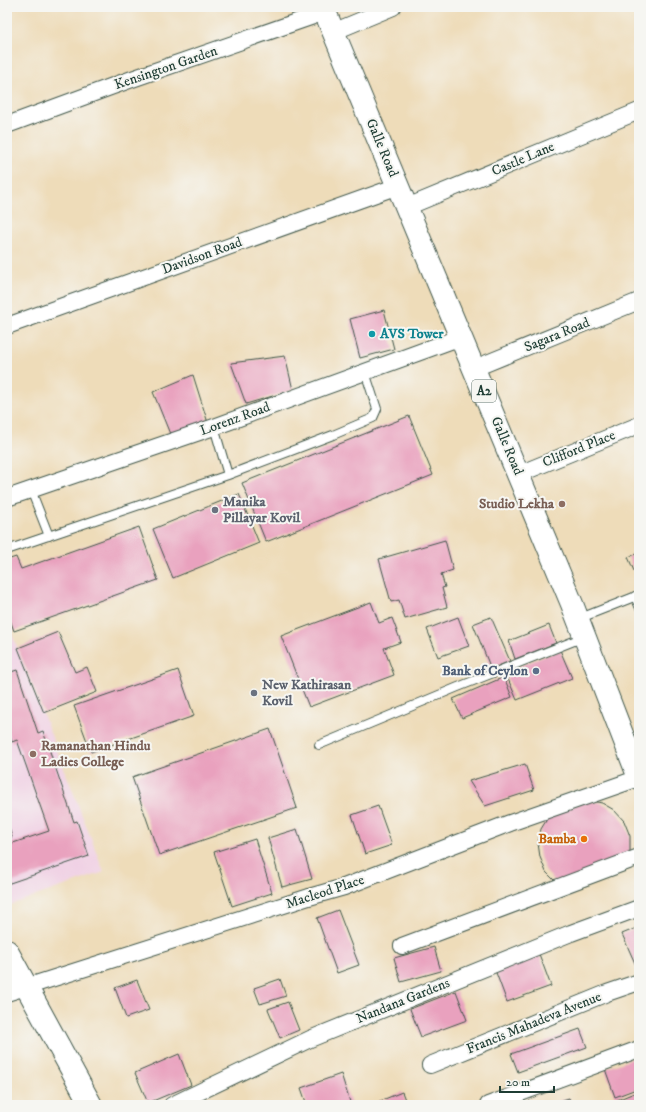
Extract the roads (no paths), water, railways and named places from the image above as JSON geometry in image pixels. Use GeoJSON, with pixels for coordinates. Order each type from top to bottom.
{"type":"FeatureCollection","features":[{"type":"Feature","properties":{"kind":"highway","name":"Galle Road"},"geometry":{"type":"LineString","coordinates":[[327,17],[519,474],[572,604],[639,778]]}},
{"type":"Feature","properties":{"kind":"highway"},"geometry":{"type":"LineString","coordinates":[[7,951],[17,990],[90,1105]]}},
{"type":"Feature","properties":{"kind":"street","name":"Kensington Garden"},"geometry":{"type":"LineString","coordinates":[[7,124],[132,79],[327,17],[393,7]]}},
{"type":"Feature","properties":{"kind":"street","name":"Castle Lane"},"geometry":{"type":"LineString","coordinates":[[407,207],[639,111]]}},
{"type":"Feature","properties":{"kind":"street","name":"Davidson Road"},"geometry":{"type":"LineString","coordinates":[[7,326],[398,186]]}},
{"type":"Feature","properties":{"kind":"street","name":"Sagara Road"},"geometry":{"type":"LineString","coordinates":[[474,368],[639,301]]}},
{"type":"Feature","properties":{"kind":"street","name":"Lorenz Road"},"geometry":{"type":"LineString","coordinates":[[7,498],[214,427],[461,337]]}},
{"type":"Feature","properties":{"kind":"street","name":"Clifford Place"},"geometry":{"type":"LineString","coordinates":[[519,474],[639,425]]}},
{"type":"Feature","properties":{"kind":"street","name":"Macleod Place"},"geometry":{"type":"LineString","coordinates":[[17,990],[301,899],[344,888],[510,823],[639,778]]}},
{"type":"Feature","properties":{"kind":"street"},"geometry":{"type":"LineString","coordinates":[[402,946],[639,857]]}},
{"type":"Feature","properties":{"kind":"street","name":"Nandana Gardens"},"geometry":{"type":"LineString","coordinates":[[172,1105],[310,1039],[571,933],[639,908]]}},
{"type":"Feature","properties":{"kind":"street","name":"Francis Mahadeva Avenue"},"geometry":{"type":"LineString","coordinates":[[430,1065],[600,996],[639,982]]}},
{"type":"Feature","properties":{"kind":"street"},"geometry":{"type":"LineString","coordinates":[[488,1105],[639,1049]]}},
{"type":"Feature","properties":{"kind":"lane"},"geometry":{"type":"LineString","coordinates":[[7,550],[228,474],[334,435],[373,418],[377,409],[365,372]]}},
{"type":"Feature","properties":{"kind":"lane"},"geometry":{"type":"LineString","coordinates":[[214,427],[228,474]]}},
{"type":"Feature","properties":{"kind":"lane"},"geometry":{"type":"LineString","coordinates":[[31,490],[49,536]]}},
{"type":"Feature","properties":{"kind":"lane"},"geometry":{"type":"LineString","coordinates":[[319,745],[458,687],[581,628],[637,596],[639,606]]}},
{"type":"Feature","properties":{"kind":"place","name":"AVS Tower"},"geometry":{"type":"Point","coordinates":[372,334]}},
{"type":"Feature","properties":{"kind":"place","name":"Studio Lekha"},"geometry":{"type":"Point","coordinates":[562,504]}},
{"type":"Feature","properties":{"kind":"place","name":"Manika Pillayar Kovil"},"geometry":{"type":"Point","coordinates":[215,510]}},
{"type":"Feature","properties":{"kind":"place","name":"Bank of Ceylon"},"geometry":{"type":"Point","coordinates":[536,671]}},
{"type":"Feature","properties":{"kind":"place","name":"New Kathirasan Kovil"},"geometry":{"type":"Point","coordinates":[254,693]}},
{"type":"Feature","properties":{"kind":"place","name":"Ramanathan Hindu Ladies College"},"geometry":{"type":"Point","coordinates":[33,754]}},
{"type":"Feature","properties":{"kind":"place","name":"Bamba"},"geometry":{"type":"Point","coordinates":[584,839]}}]}
